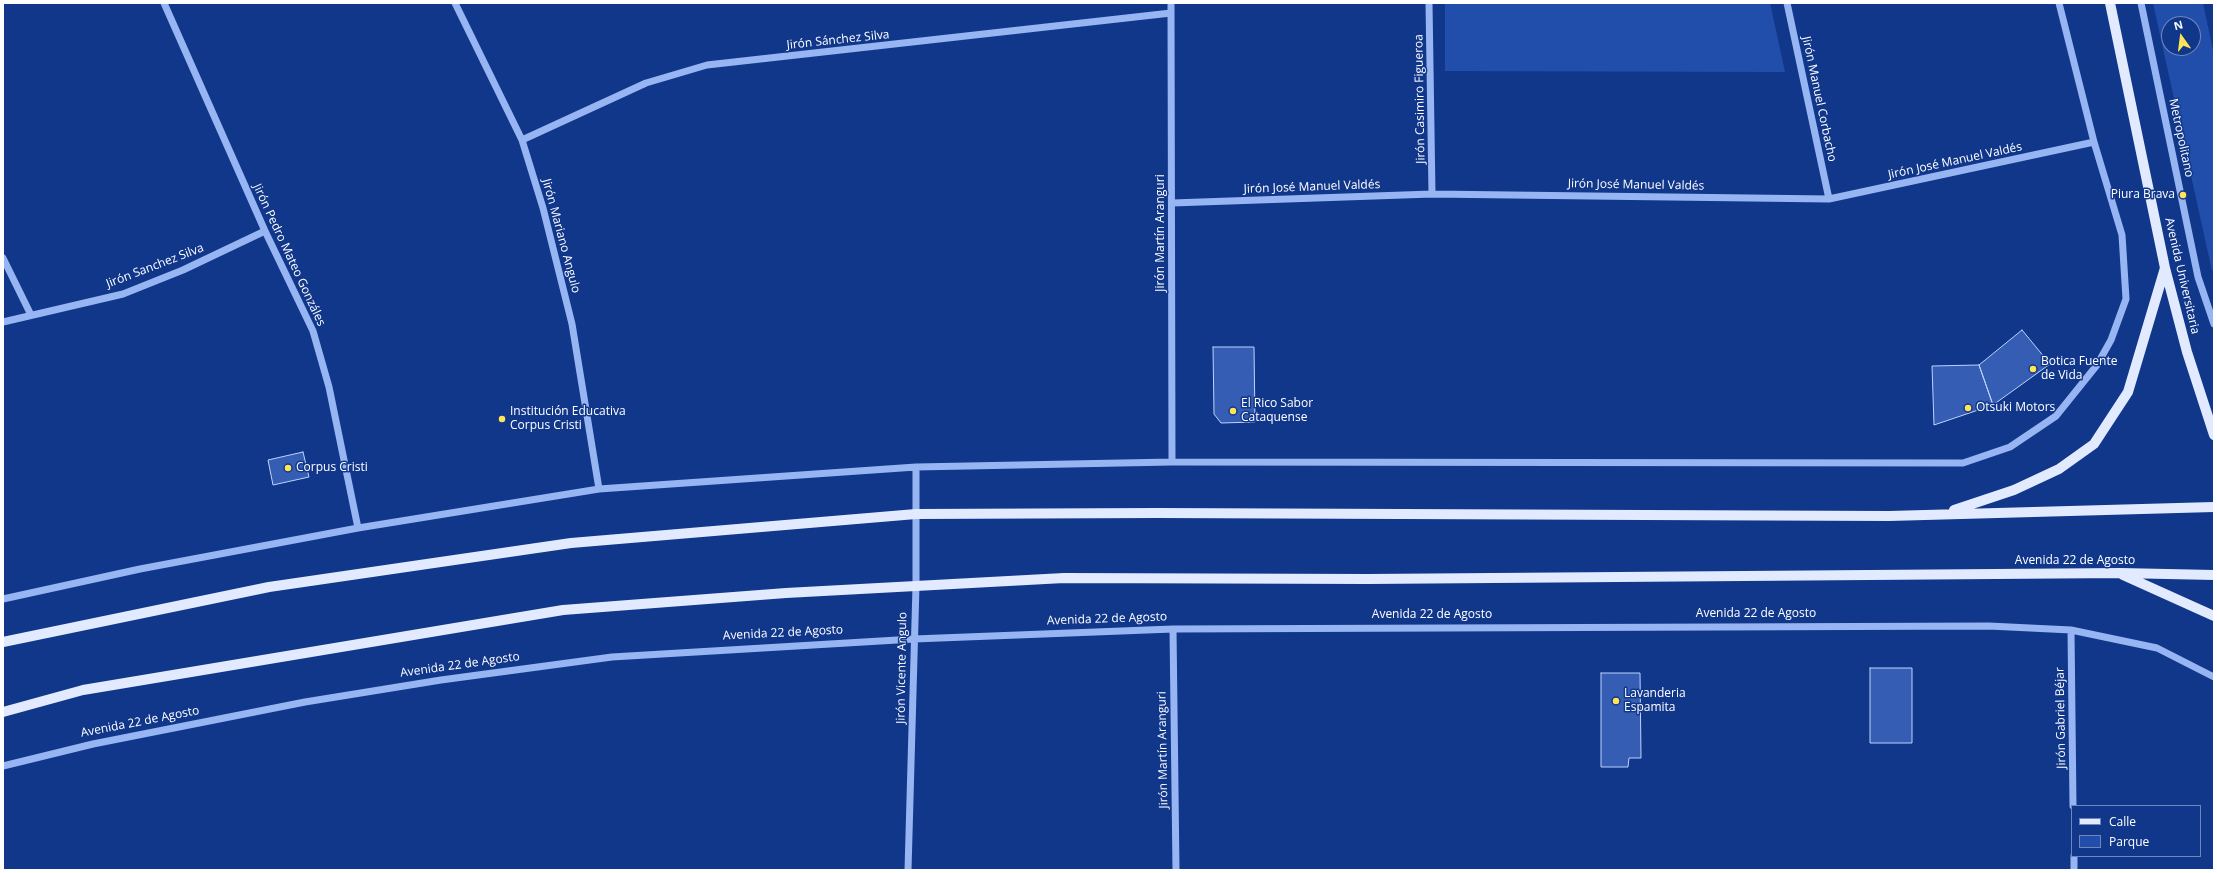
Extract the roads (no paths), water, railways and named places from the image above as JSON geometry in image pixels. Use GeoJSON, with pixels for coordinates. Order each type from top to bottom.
{"type":"FeatureCollection","features":[{"type":"Feature","properties":{"kind":"main road","name":"Avenida Universitaria"},"geometry":{"type":"LineString","coordinates":[[2110,3],[2165,268],[2187,352],[2214,435]]}},
{"type":"Feature","properties":{"kind":"main road"},"geometry":{"type":"LineString","coordinates":[[1943,514],[2014,490],[2053,472],[2094,444],[2128,392],[2165,268]]}},
{"type":"Feature","properties":{"kind":"main road"},"geometry":{"type":"LineString","coordinates":[[3,642],[269,586],[571,543],[916,514],[1157,513],[1889,516],[2214,507]]}},
{"type":"Feature","properties":{"kind":"main road"},"geometry":{"type":"LineString","coordinates":[[2120,573],[2214,616]]}},
{"type":"Feature","properties":{"kind":"main road","name":"Avenida 22 de Agosto"},"geometry":{"type":"LineString","coordinates":[[3,712],[83,690],[563,610],[786,593],[1064,578],[1368,579],[2120,573],[2214,575]]}},
{"type":"Feature","properties":{"kind":"street","name":"Jirón Pedro Mateo Gonzáles"},"geometry":{"type":"LineString","coordinates":[[164,3],[265,231],[313,331],[329,386],[358,528]]}},
{"type":"Feature","properties":{"kind":"street","name":"Jirón Mariano Angulo"},"geometry":{"type":"LineString","coordinates":[[456,3],[522,140],[544,208],[572,324],[599,489]]}},
{"type":"Feature","properties":{"kind":"street","name":"Jirón Martín Aranguri"},"geometry":{"type":"LineString","coordinates":[[1171,3],[1172,462]]}},
{"type":"Feature","properties":{"kind":"street","name":"Jirón Casimiro Figueroa"},"geometry":{"type":"LineString","coordinates":[[1429,3],[1432,194]]}},
{"type":"Feature","properties":{"kind":"street","name":"Jirón Manuel Corbacho"},"geometry":{"type":"LineString","coordinates":[[1787,3],[1829,199]]}},
{"type":"Feature","properties":{"kind":"street"},"geometry":{"type":"LineString","coordinates":[[3,599],[140,569],[358,528],[599,489],[916,467],[1172,462],[1963,462],[2010,447],[2056,416],[2097,365],[2111,340],[2126,299],[2122,235],[2094,142],[2058,3]]}},
{"type":"Feature","properties":{"kind":"street","name":"Metropolitano"},"geometry":{"type":"LineString","coordinates":[[2141,3],[2198,277],[2214,324]]}},
{"type":"Feature","properties":{"kind":"street","name":"Jirón Sánchez Silva"},"geometry":{"type":"LineString","coordinates":[[522,140],[646,83],[707,65],[1171,13]]}},
{"type":"Feature","properties":{"kind":"street","name":"Jirón José Manuel Valdés"},"geometry":{"type":"LineString","coordinates":[[1172,203],[1432,194],[1829,199],[2094,142]]}},
{"type":"Feature","properties":{"kind":"street","name":"Jirón Sanchez Silva"},"geometry":{"type":"LineString","coordinates":[[3,322],[123,294],[183,270],[265,231]]}},
{"type":"Feature","properties":{"kind":"street"},"geometry":{"type":"LineString","coordinates":[[3,258],[31,315]]}},
{"type":"Feature","properties":{"kind":"street","name":"Jirón Vicente Angulo"},"geometry":{"type":"LineString","coordinates":[[908,870],[916,586],[916,467]]}},
{"type":"Feature","properties":{"kind":"street","name":"Avenida 22 de Agosto"},"geometry":{"type":"LineString","coordinates":[[3,766],[94,744],[297,704],[456,678],[612,657],[914,638],[1173,630],[1989,626],[2071,630],[2157,648],[2214,677]]}},
{"type":"Feature","properties":{"kind":"street","name":"Jirón Martín Aranguri"},"geometry":{"type":"LineString","coordinates":[[1173,630],[1176,870]]}},
{"type":"Feature","properties":{"kind":"street","name":"Jirón Gabriel Béjar"},"geometry":{"type":"LineString","coordinates":[[2071,630],[2074,805]]}},
{"type":"Feature","properties":{"kind":"street"},"geometry":{"type":"LineString","coordinates":[[2074,857],[2074,870]]}},
{"type":"Feature","properties":{"kind":"place","name":"Piura Brava"},"geometry":{"type":"Point","coordinates":[2183,195]}},
{"type":"Feature","properties":{"kind":"place","name":"Botica Fuente de Vida"},"geometry":{"type":"Point","coordinates":[2033,369]}},
{"type":"Feature","properties":{"kind":"place","name":"Otsuki Motors"},"geometry":{"type":"Point","coordinates":[1968,408]}},
{"type":"Feature","properties":{"kind":"place","name":"El Rico Sabor Cataquense"},"geometry":{"type":"Point","coordinates":[1233,411]}},
{"type":"Feature","properties":{"kind":"place","name":"Institución Educativa Corpus Cristi"},"geometry":{"type":"Point","coordinates":[502,419]}},
{"type":"Feature","properties":{"kind":"place","name":"Corpus Cristi"},"geometry":{"type":"Point","coordinates":[288,468]}},
{"type":"Feature","properties":{"kind":"place","name":"Lavanderia Espamita"},"geometry":{"type":"Point","coordinates":[1616,701]}}]}
